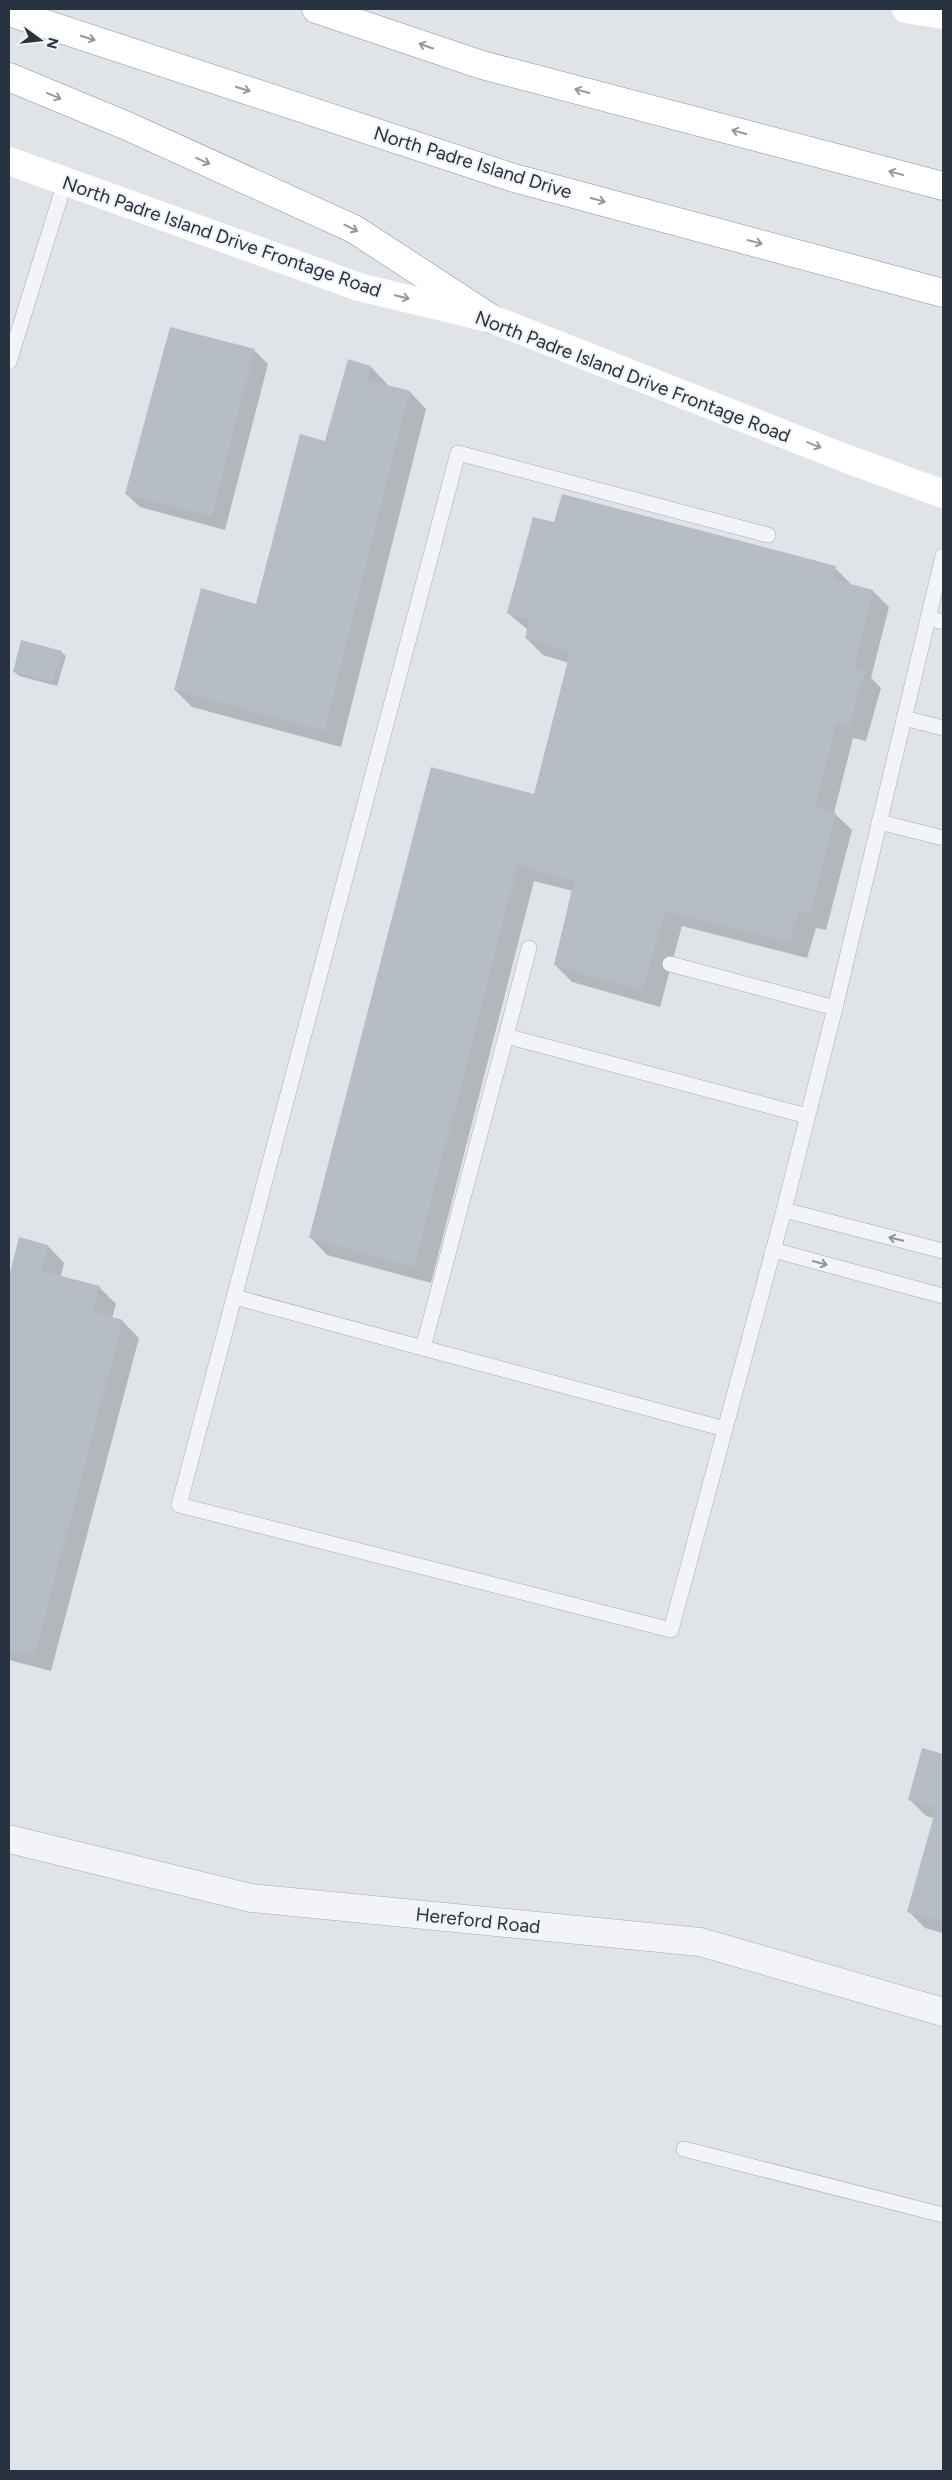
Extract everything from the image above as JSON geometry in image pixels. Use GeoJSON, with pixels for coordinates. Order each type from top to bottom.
{"type":"FeatureCollection","features":[{"type":"Feature","properties":{"kind":"main road"},"geometry":{"type":"LineString","coordinates":[[316,9],[482,65],[943,186]]}},
{"type":"Feature","properties":{"kind":"main road"},"geometry":{"type":"LineString","coordinates":[[906,9],[943,14]]}},
{"type":"Feature","properties":{"kind":"main road","name":"North Padre Island Drive"},"geometry":{"type":"LineString","coordinates":[[9,12],[514,178],[943,293]]}},
{"type":"Feature","properties":{"kind":"main road"},"geometry":{"type":"LineString","coordinates":[[9,77],[127,126],[354,229],[492,319]]}},
{"type":"Feature","properties":{"kind":"main road","name":"North Padre Island Drive Frontage Road"},"geometry":{"type":"LineString","coordinates":[[9,161],[359,287],[492,319],[842,457],[943,494]]}},
{"type":"Feature","properties":{"kind":"street","name":"Hereford Road"},"geometry":{"type":"LineString","coordinates":[[9,1839],[251,1898],[700,1942],[943,2012]]}},
{"type":"Feature","properties":{"kind":"lane"},"geometry":{"type":"LineString","coordinates":[[9,362],[64,182]]}},
{"type":"Feature","properties":{"kind":"lane"},"geometry":{"type":"LineString","coordinates":[[768,535],[458,453],[179,1505],[671,1630],[784,1210],[835,1008],[943,556]]}},
{"type":"Feature","properties":{"kind":"lane"},"geometry":{"type":"LineString","coordinates":[[928,618],[943,622]]}},
{"type":"Feature","properties":{"kind":"lane"},"geometry":{"type":"LineString","coordinates":[[904,718],[943,728]]}},
{"type":"Feature","properties":{"kind":"lane"},"geometry":{"type":"LineString","coordinates":[[879,822],[943,838]]}},
{"type":"Feature","properties":{"kind":"lane"},"geometry":{"type":"LineString","coordinates":[[423,1348],[529,948]]}},
{"type":"Feature","properties":{"kind":"lane"},"geometry":{"type":"LineString","coordinates":[[670,964],[835,1008]]}},
{"type":"Feature","properties":{"kind":"lane"},"geometry":{"type":"LineString","coordinates":[[506,1036],[807,1116]]}},
{"type":"Feature","properties":{"kind":"lane"},"geometry":{"type":"LineString","coordinates":[[784,1210],[943,1251]]}},
{"type":"Feature","properties":{"kind":"lane"},"geometry":{"type":"LineString","coordinates":[[773,1250],[943,1296]]}},
{"type":"Feature","properties":{"kind":"lane"},"geometry":{"type":"LineString","coordinates":[[235,1297],[725,1429]]}},
{"type":"Feature","properties":{"kind":"lane"},"geometry":{"type":"LineString","coordinates":[[684,2149],[943,2215]]}},
{"type":"Feature","properties":{"kind":"building"},"geometry":{"type":"Polygon","coordinates":[[[170,327],[255,349],[212,517],[125,494],[170,327]]]}},
{"type":"Feature","properties":{"kind":"building"},"geometry":{"type":"Polygon","coordinates":[[[348,359],[371,366],[368,380],[410,391],[325,731],[174,690],[201,588],[256,604],[300,434],[325,441],[348,359]]]}},
{"type":"Feature","properties":{"kind":"building"},"geometry":{"type":"Polygon","coordinates":[[[562,494],[836,566],[833,579],[873,590],[854,667],[865,670],[850,726],[837,722],[815,806],[836,813],[810,914],[799,912],[790,942],[665,911],[643,991],[554,965],[574,881],[518,865],[414,1268],[309,1238],[431,767],[534,794],[570,652],[525,638],[529,620],[507,613],[533,517],[554,522],[562,494]]]}},
{"type":"Feature","properties":{"kind":"building"},"geometry":{"type":"Polygon","coordinates":[[[21,640],[62,651],[53,682],[13,672],[21,640]]]}},
{"type":"Feature","properties":{"kind":"building"},"geometry":{"type":"Polygon","coordinates":[[[19,1237],[48,1245],[42,1271],[100,1286],[93,1312],[123,1320],[35,1655],[9,1649],[9,1277],[19,1237]]]}},
{"type":"Feature","properties":{"kind":"building"},"geometry":{"type":"Polygon","coordinates":[[[922,1748],[943,1754],[943,1922],[907,1912],[936,1808],[908,1800],[922,1748]]]}}]}
